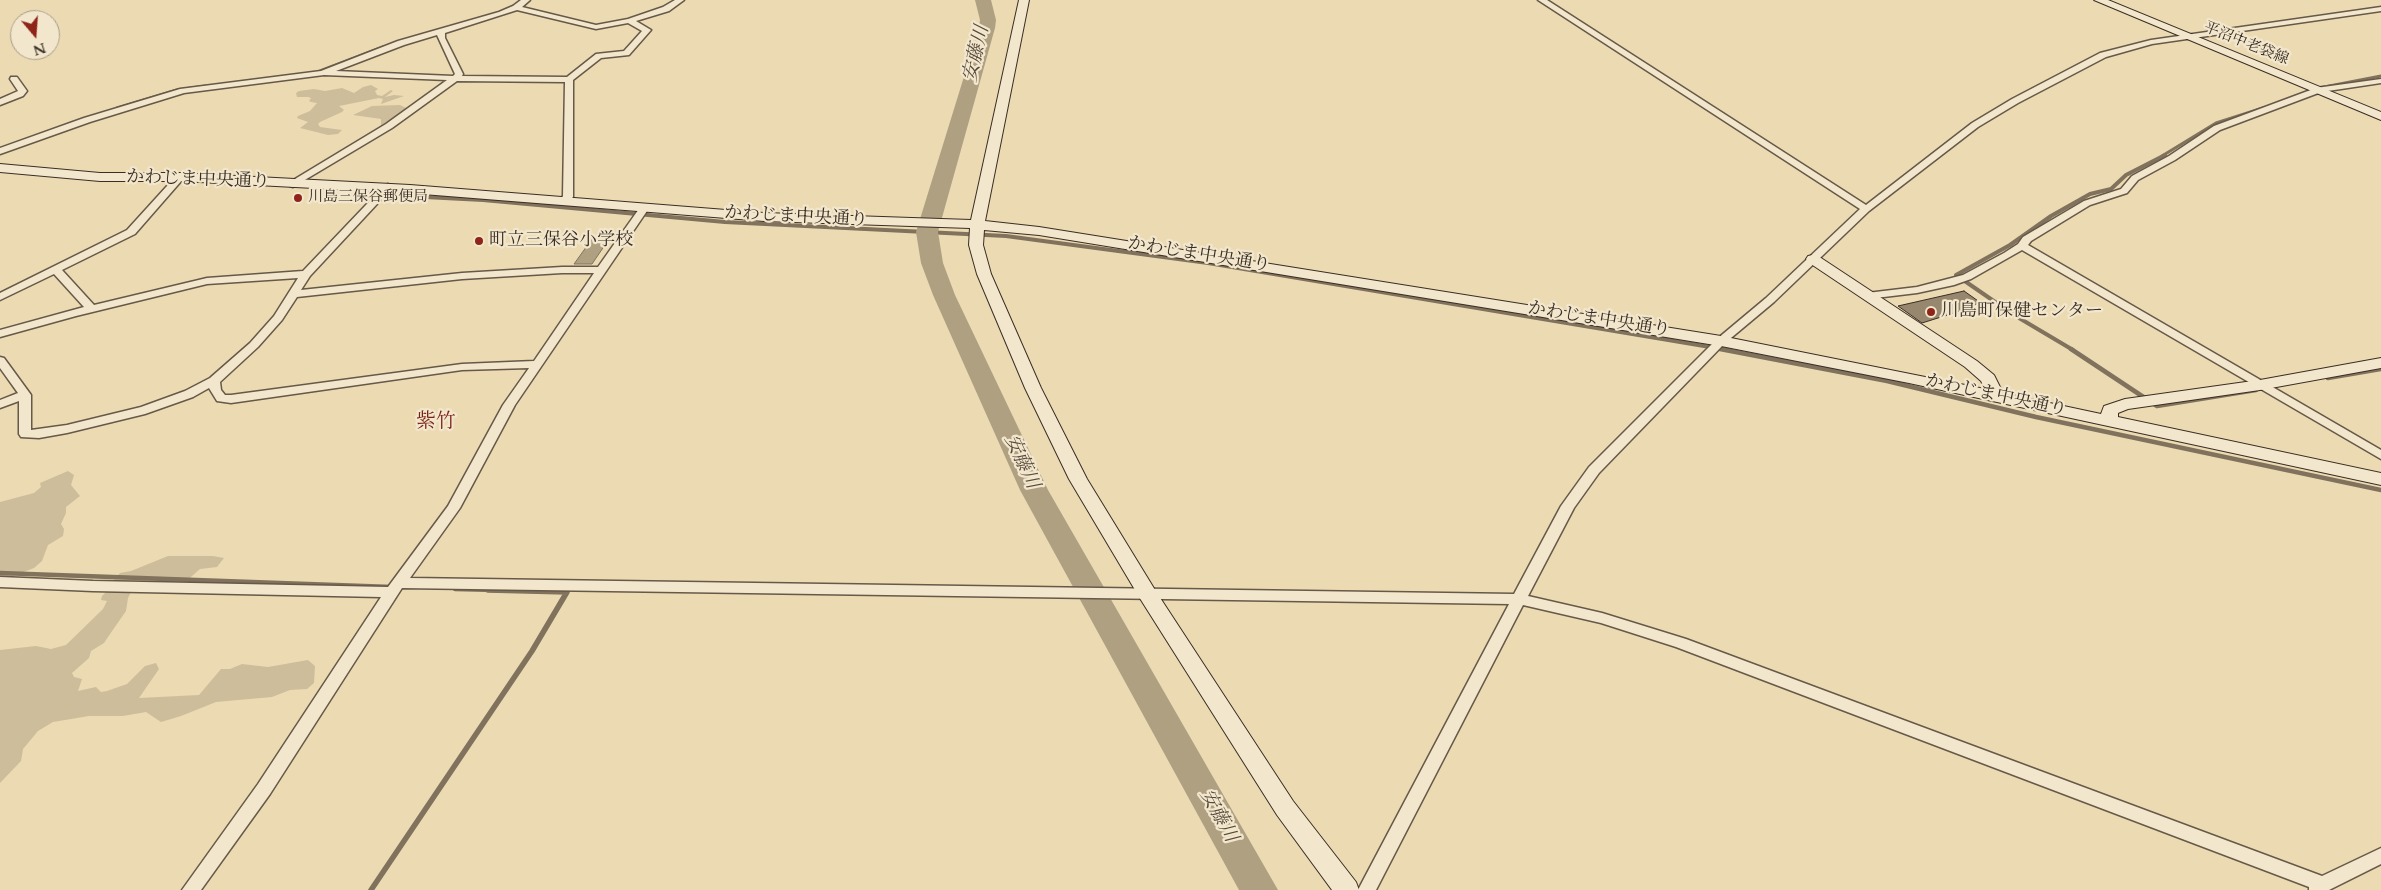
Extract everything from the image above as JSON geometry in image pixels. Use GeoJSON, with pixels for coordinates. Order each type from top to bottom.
{"type":"FeatureCollection","features":[{"type":"Feature","properties":{"kind":"street"},"geometry":{"type":"LineString","coordinates":[[323,73],[383,49],[441,33],[516,8],[526,0]]}},
{"type":"Feature","properties":{"kind":"street"},"geometry":{"type":"LineString","coordinates":[[516,8],[596,27],[629,21],[666,9],[680,0]]}},
{"type":"Feature","properties":{"kind":"street"},"geometry":{"type":"LineString","coordinates":[[1024,0],[977,224],[976,244],[984,274],[1037,396],[1078,480],[1148,595],[1285,808],[1347,890]]}},
{"type":"Feature","properties":{"kind":"street"},"geometry":{"type":"LineString","coordinates":[[1542,0],[1866,210]]}},
{"type":"Feature","properties":{"kind":"street","name":"平沼中老袋線"},"geometry":{"type":"LineString","coordinates":[[2099,0],[2381,116]]}},
{"type":"Feature","properties":{"kind":"street"},"geometry":{"type":"LineString","coordinates":[[1367,890],[1568,506],[1594,470],[1720,341],[1770,300],[1866,210],[1975,125],[2015,101],[2103,55],[2120,49],[2329,14],[2381,9]]}},
{"type":"Feature","properties":{"kind":"street"},"geometry":{"type":"LineString","coordinates":[[0,151],[87,120],[183,90],[323,73],[455,78],[570,79],[599,56],[626,53],[647,30],[629,21]]}},
{"type":"Feature","properties":{"kind":"street"},"geometry":{"type":"LineString","coordinates":[[293,184],[388,126],[459,74],[441,38],[441,33]]}},
{"type":"Feature","properties":{"kind":"street"},"geometry":{"type":"LineString","coordinates":[[0,102],[23,91],[14,79]]}},
{"type":"Feature","properties":{"kind":"street"},"geometry":{"type":"LineString","coordinates":[[564,201],[568,197],[570,79]]}},
{"type":"Feature","properties":{"kind":"street"},"geometry":{"type":"LineString","coordinates":[[1867,296],[1917,290],[1950,283],[1967,277],[2022,246],[2027,239],[2087,203],[2124,191],[2135,178],[2172,158],[2212,130],[2319,90],[2381,81]]}},
{"type":"Feature","properties":{"kind":"street"},"geometry":{"type":"LineString","coordinates":[[0,140],[12,146]]}},
{"type":"Feature","properties":{"kind":"street","name":"かわじま中央通り"},"geometry":{"type":"LineString","coordinates":[[0,168],[100,177],[180,178],[388,188],[764,217],[977,224],[1040,231],[1170,250],[1720,341],[2109,420],[2381,479]]}},
{"type":"Feature","properties":{"kind":"street"},"geometry":{"type":"LineString","coordinates":[[0,297],[131,232],[180,178]]}},
{"type":"Feature","properties":{"kind":"street"},"geometry":{"type":"LineString","coordinates":[[0,360],[26,395],[25,434],[39,434],[145,410],[189,394],[214,382],[254,345],[278,318],[306,274],[388,188]]}},
{"type":"Feature","properties":{"kind":"street"},"geometry":{"type":"LineString","coordinates":[[190,890],[264,789],[396,587],[453,508],[509,404],[644,208]]}},
{"type":"Feature","properties":{"kind":"street"},"geometry":{"type":"LineString","coordinates":[[2022,246],[2381,455]]}},
{"type":"Feature","properties":{"kind":"street"},"geometry":{"type":"LineString","coordinates":[[1813,259],[1971,364],[1988,379],[1997,397]]}},
{"type":"Feature","properties":{"kind":"street"},"geometry":{"type":"LineString","coordinates":[[57,270],[91,308]]}},
{"type":"Feature","properties":{"kind":"street"},"geometry":{"type":"LineString","coordinates":[[294,294],[462,276],[562,270],[601,270]]}},
{"type":"Feature","properties":{"kind":"street"},"geometry":{"type":"LineString","coordinates":[[0,334],[91,308],[207,281],[306,274]]}},
{"type":"Feature","properties":{"kind":"street"},"geometry":{"type":"LineString","coordinates":[[2109,420],[2110,410],[2126,404],[2260,384],[2381,363]]}},
{"type":"Feature","properties":{"kind":"street"},"geometry":{"type":"LineString","coordinates":[[214,382],[215,390],[220,398],[231,398],[462,367],[535,364]]}},
{"type":"Feature","properties":{"kind":"street"},"geometry":{"type":"LineString","coordinates":[[0,404],[26,395]]}},
{"type":"Feature","properties":{"kind":"street"},"geometry":{"type":"LineString","coordinates":[[0,582],[93,586],[396,587],[1519,599],[1602,618],[1681,643],[2320,887],[2381,856]]}},
{"type":"Feature","properties":{"kind":"shaded area"},"geometry":{"type":"Polygon","coordinates":[[[371,85],[378,89],[375,91],[377,95],[382,96],[391,90],[393,91],[385,97],[394,95],[404,96],[381,104],[383,99],[379,98],[339,106],[344,110],[342,112],[318,124],[320,127],[342,130],[338,134],[328,135],[300,128],[308,122],[297,118],[298,116],[310,111],[317,103],[309,101],[311,98],[308,97],[297,97],[296,93],[299,91],[314,89],[325,91],[342,88],[354,93],[363,87],[371,85]]]}},
{"type":"Feature","properties":{"kind":"shaded area"},"geometry":{"type":"Polygon","coordinates":[[[400,105],[408,109],[384,127],[381,127],[381,119],[353,115],[372,106],[400,105]]]}},
{"type":"Feature","properties":{"kind":"shaded area"},"geometry":{"type":"Polygon","coordinates":[[[592,239],[609,239],[592,264],[574,264],[592,239]]]}},
{"type":"Feature","properties":{"kind":"shaded area"},"geometry":{"type":"Polygon","coordinates":[[[68,471],[74,475],[71,485],[80,496],[66,507],[66,513],[61,524],[64,529],[63,536],[48,545],[42,561],[34,568],[13,576],[0,576],[0,502],[34,493],[41,487],[40,483],[68,471]]]}},
{"type":"Feature","properties":{"kind":"shaded area"},"geometry":{"type":"Polygon","coordinates":[[[168,556],[213,556],[224,558],[217,567],[200,569],[184,583],[135,584],[128,598],[126,611],[104,643],[91,651],[89,658],[72,673],[74,677],[82,679],[78,691],[96,687],[101,692],[127,684],[145,666],[156,663],[159,669],[139,698],[199,695],[221,669],[230,669],[242,664],[268,667],[308,660],[315,666],[314,683],[307,689],[290,690],[272,697],[216,702],[161,722],[146,712],[123,716],[89,716],[53,722],[38,731],[23,749],[21,761],[0,783],[0,650],[36,646],[51,649],[66,645],[103,609],[107,601],[101,600],[102,596],[115,583],[114,579],[120,573],[131,571],[168,556]]]}},
{"type":"Feature","properties":{"kind":"building","name":"川島町保健センター"},"geometry":{"type":"Polygon","coordinates":[[[1964,291],[1981,303],[1922,323],[1898,306],[1964,291]]]}},
{"type":"Feature","properties":{"kind":"waterway","name":"安藤川"},"geometry":{"type":"LineString","coordinates":[[983,0],[988,20],[987,28],[974,78],[927,232],[932,263],[944,295],[1034,490],[1259,890]]}},
{"type":"Feature","properties":{"kind":"waterway"},"geometry":{"type":"LineString","coordinates":[[320,71],[383,47]]}},
{"type":"Feature","properties":{"kind":"waterway"},"geometry":{"type":"LineString","coordinates":[[2319,88],[2381,76]]}},
{"type":"Feature","properties":{"kind":"waterway"},"geometry":{"type":"LineString","coordinates":[[117,108],[177,90],[206,86]]}},
{"type":"Feature","properties":{"kind":"waterway"},"geometry":{"type":"LineString","coordinates":[[2162,156],[2216,123],[2263,108]]}},
{"type":"Feature","properties":{"kind":"waterway"},"geometry":{"type":"LineString","coordinates":[[2073,350],[2014,315],[1956,275],[2010,245],[2051,216],[2090,194],[2111,189],[2126,175],[2165,155]]}},
{"type":"Feature","properties":{"kind":"waterway"},"geometry":{"type":"LineString","coordinates":[[386,195],[483,200],[725,222],[1006,236],[1208,263],[1728,350]]}},
{"type":"Feature","properties":{"kind":"waterway"},"geometry":{"type":"LineString","coordinates":[[1720,349],[1887,381],[2036,417],[2381,490]]}},
{"type":"Feature","properties":{"kind":"waterway"},"geometry":{"type":"LineString","coordinates":[[2071,349],[2157,406],[2256,390]]}},
{"type":"Feature","properties":{"kind":"waterway"},"geometry":{"type":"LineString","coordinates":[[2328,378],[2381,369]]}},
{"type":"Feature","properties":{"kind":"waterway"},"geometry":{"type":"LineString","coordinates":[[0,573],[392,587]]}},
{"type":"Feature","properties":{"kind":"waterway"},"geometry":{"type":"LineString","coordinates":[[455,589],[535,591]]}},
{"type":"Feature","properties":{"kind":"waterway"},"geometry":{"type":"LineString","coordinates":[[371,890],[532,651],[567,592],[488,590]]}},
{"type":"Feature","properties":{"kind":"place","name":"川島三保谷郵便局"},"geometry":{"type":"Point","coordinates":[298,198]}},
{"type":"Feature","properties":{"kind":"place","name":"町立三保谷小学校"},"geometry":{"type":"Point","coordinates":[479,241]}},
{"type":"Feature","properties":{"kind":"place","name":"川島町保健センター"},"geometry":{"type":"Point","coordinates":[1931,312]}},
{"type":"Feature","properties":{"kind":"district","name":"紫竹"},"geometry":{"type":"Point","coordinates":[436,422]}}]}
